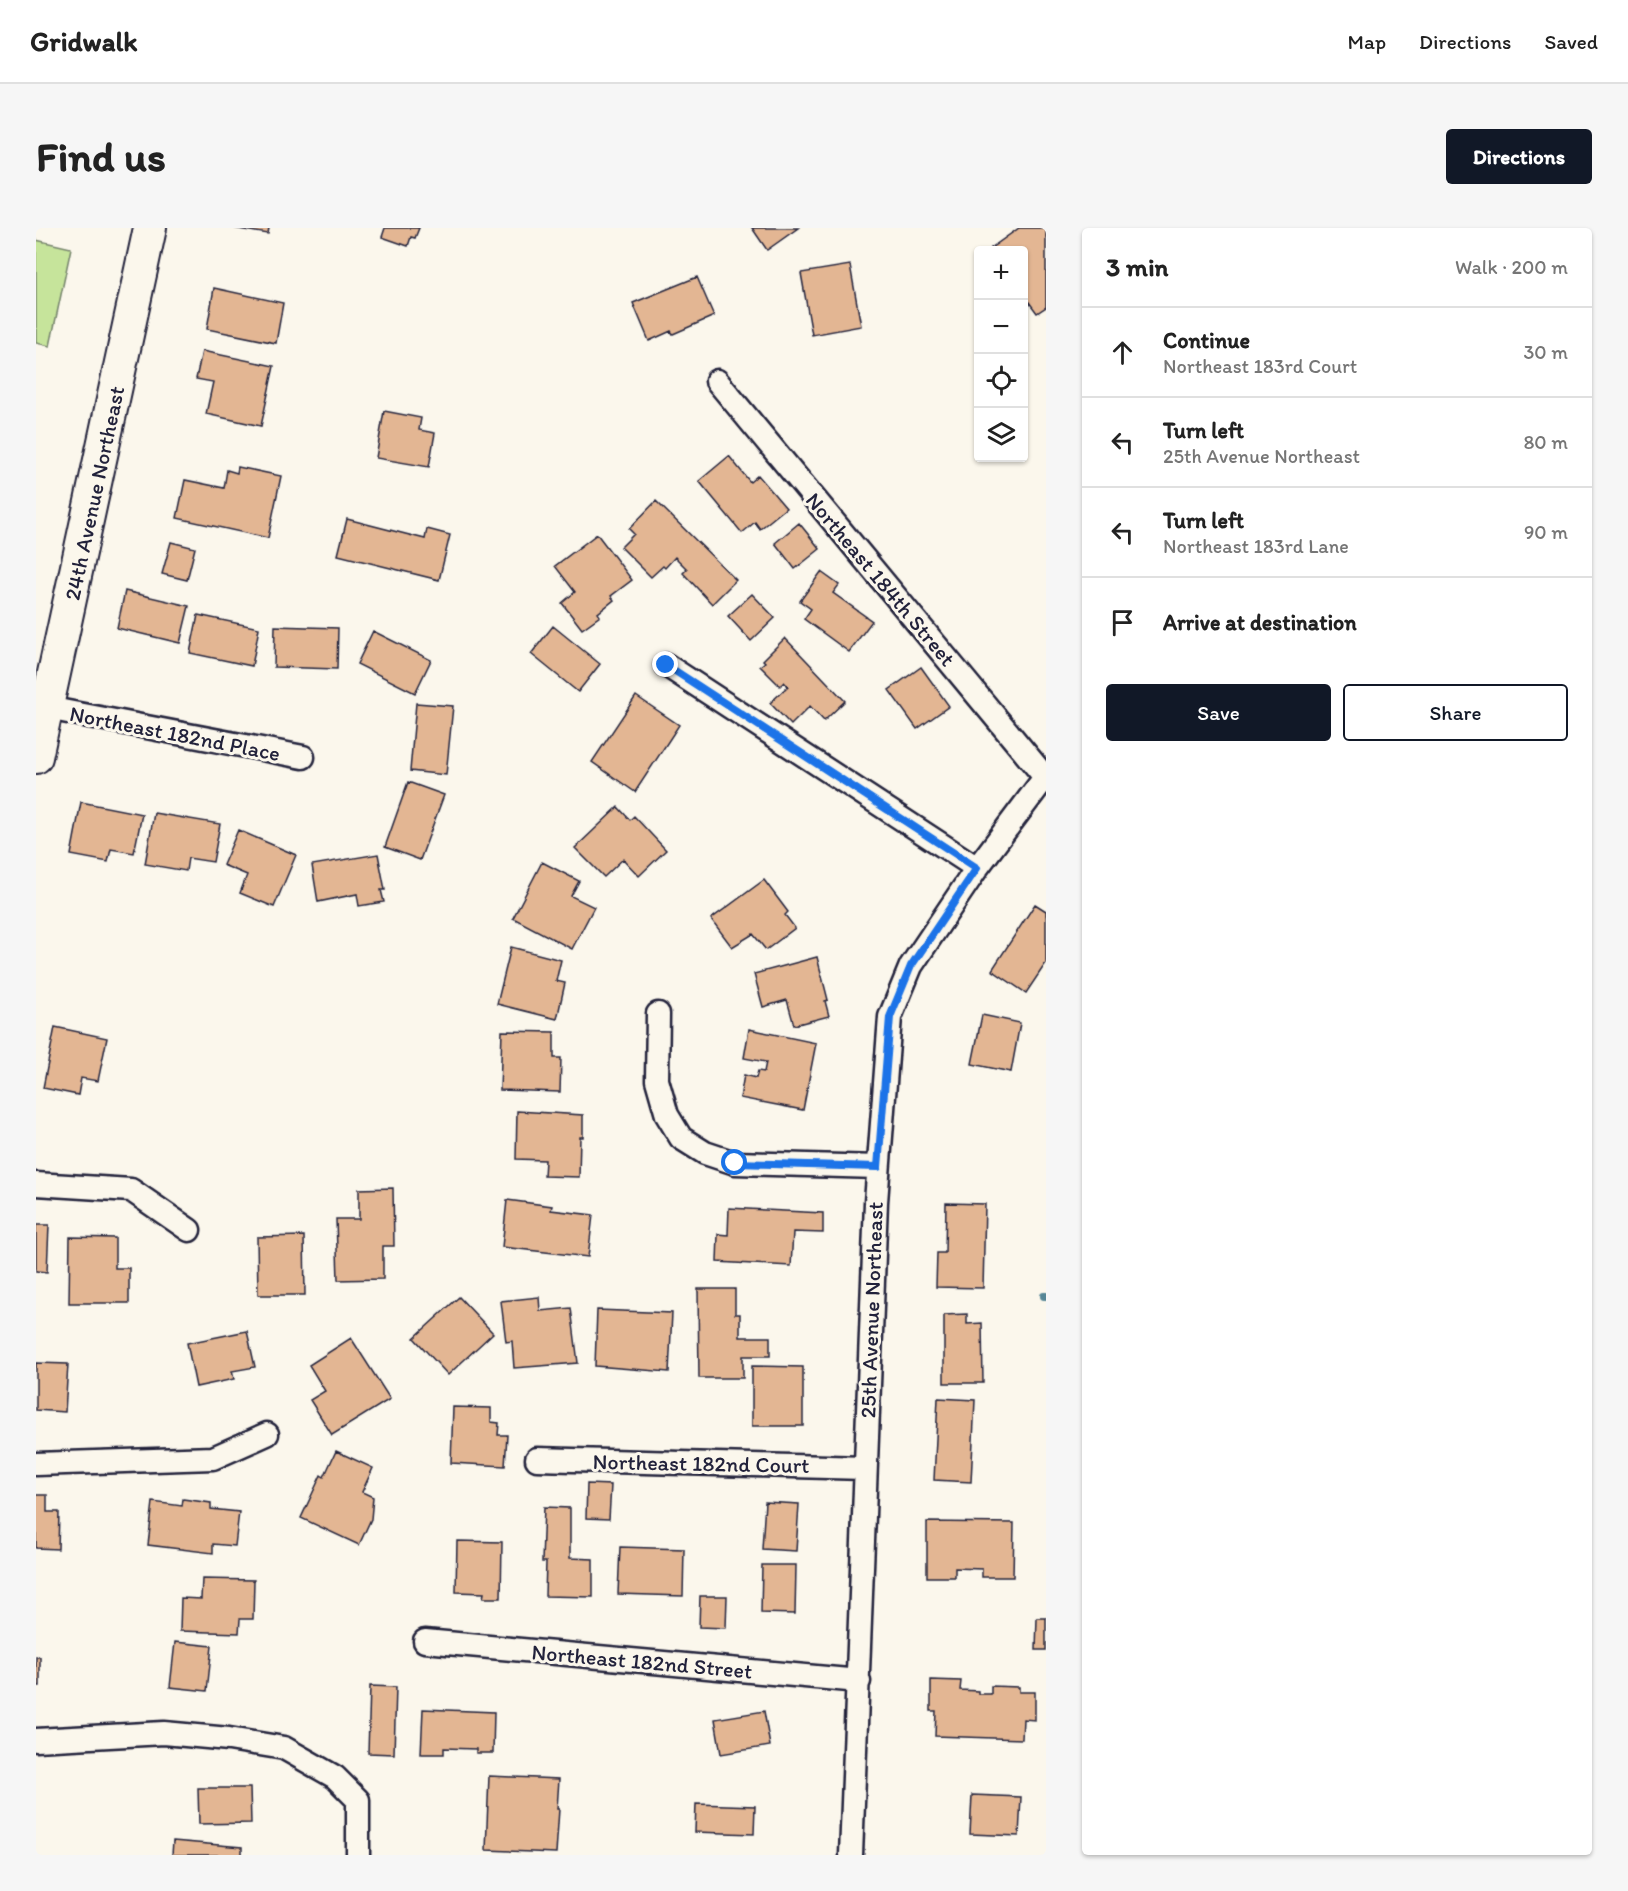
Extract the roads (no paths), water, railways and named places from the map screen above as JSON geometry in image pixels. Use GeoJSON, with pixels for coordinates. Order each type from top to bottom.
{"type":"FeatureCollection","features":[{"type":"Feature","properties":{"kind":"main road","name":"24th Avenue Northeast"},"geometry":{"type":"LineString","coordinates":[[36,757],[150,228]]}},
{"type":"Feature","properties":{"kind":"street","name":"Northeast 184th Street"},"geometry":{"type":"LineString","coordinates":[[717,381],[1046,777]]}},
{"type":"Feature","properties":{"kind":"street"},"geometry":{"type":"LineString","coordinates":[[666,665],[977,868]]}},
{"type":"Feature","properties":{"kind":"street","name":"Northeast 182nd Place"},"geometry":{"type":"LineString","coordinates":[[47,708],[303,757]]}},
{"type":"Feature","properties":{"kind":"street","name":"25th Avenue Northeast"},"geometry":{"type":"LineString","coordinates":[[851,1855],[864,1468],[878,1167],[890,1017],[911,966],[977,868],[1046,777]]}},
{"type":"Feature","properties":{"kind":"street"},"geometry":{"type":"LineString","coordinates":[[658,1014],[657,1080],[667,1115],[681,1138],[705,1153],[735,1163],[878,1167]]}},
{"type":"Feature","properties":{"kind":"street"},"geometry":{"type":"LineString","coordinates":[[36,1184],[131,1190],[189,1230]]}},
{"type":"Feature","properties":{"kind":"street"},"geometry":{"type":"LineString","coordinates":[[36,1464],[213,1458],[267,1434]]}},
{"type":"Feature","properties":{"kind":"street","name":"Northeast 182nd Court"},"geometry":{"type":"LineString","coordinates":[[537,1459],[864,1468]]}},
{"type":"Feature","properties":{"kind":"street","name":"Northeast 182nd Street"},"geometry":{"type":"LineString","coordinates":[[425,1641],[858,1681]]}},
{"type":"Feature","properties":{"kind":"street"},"geometry":{"type":"LineString","coordinates":[[36,1740],[164,1733],[229,1739],[284,1748],[335,1776],[358,1800],[358,1855]]}}]}
